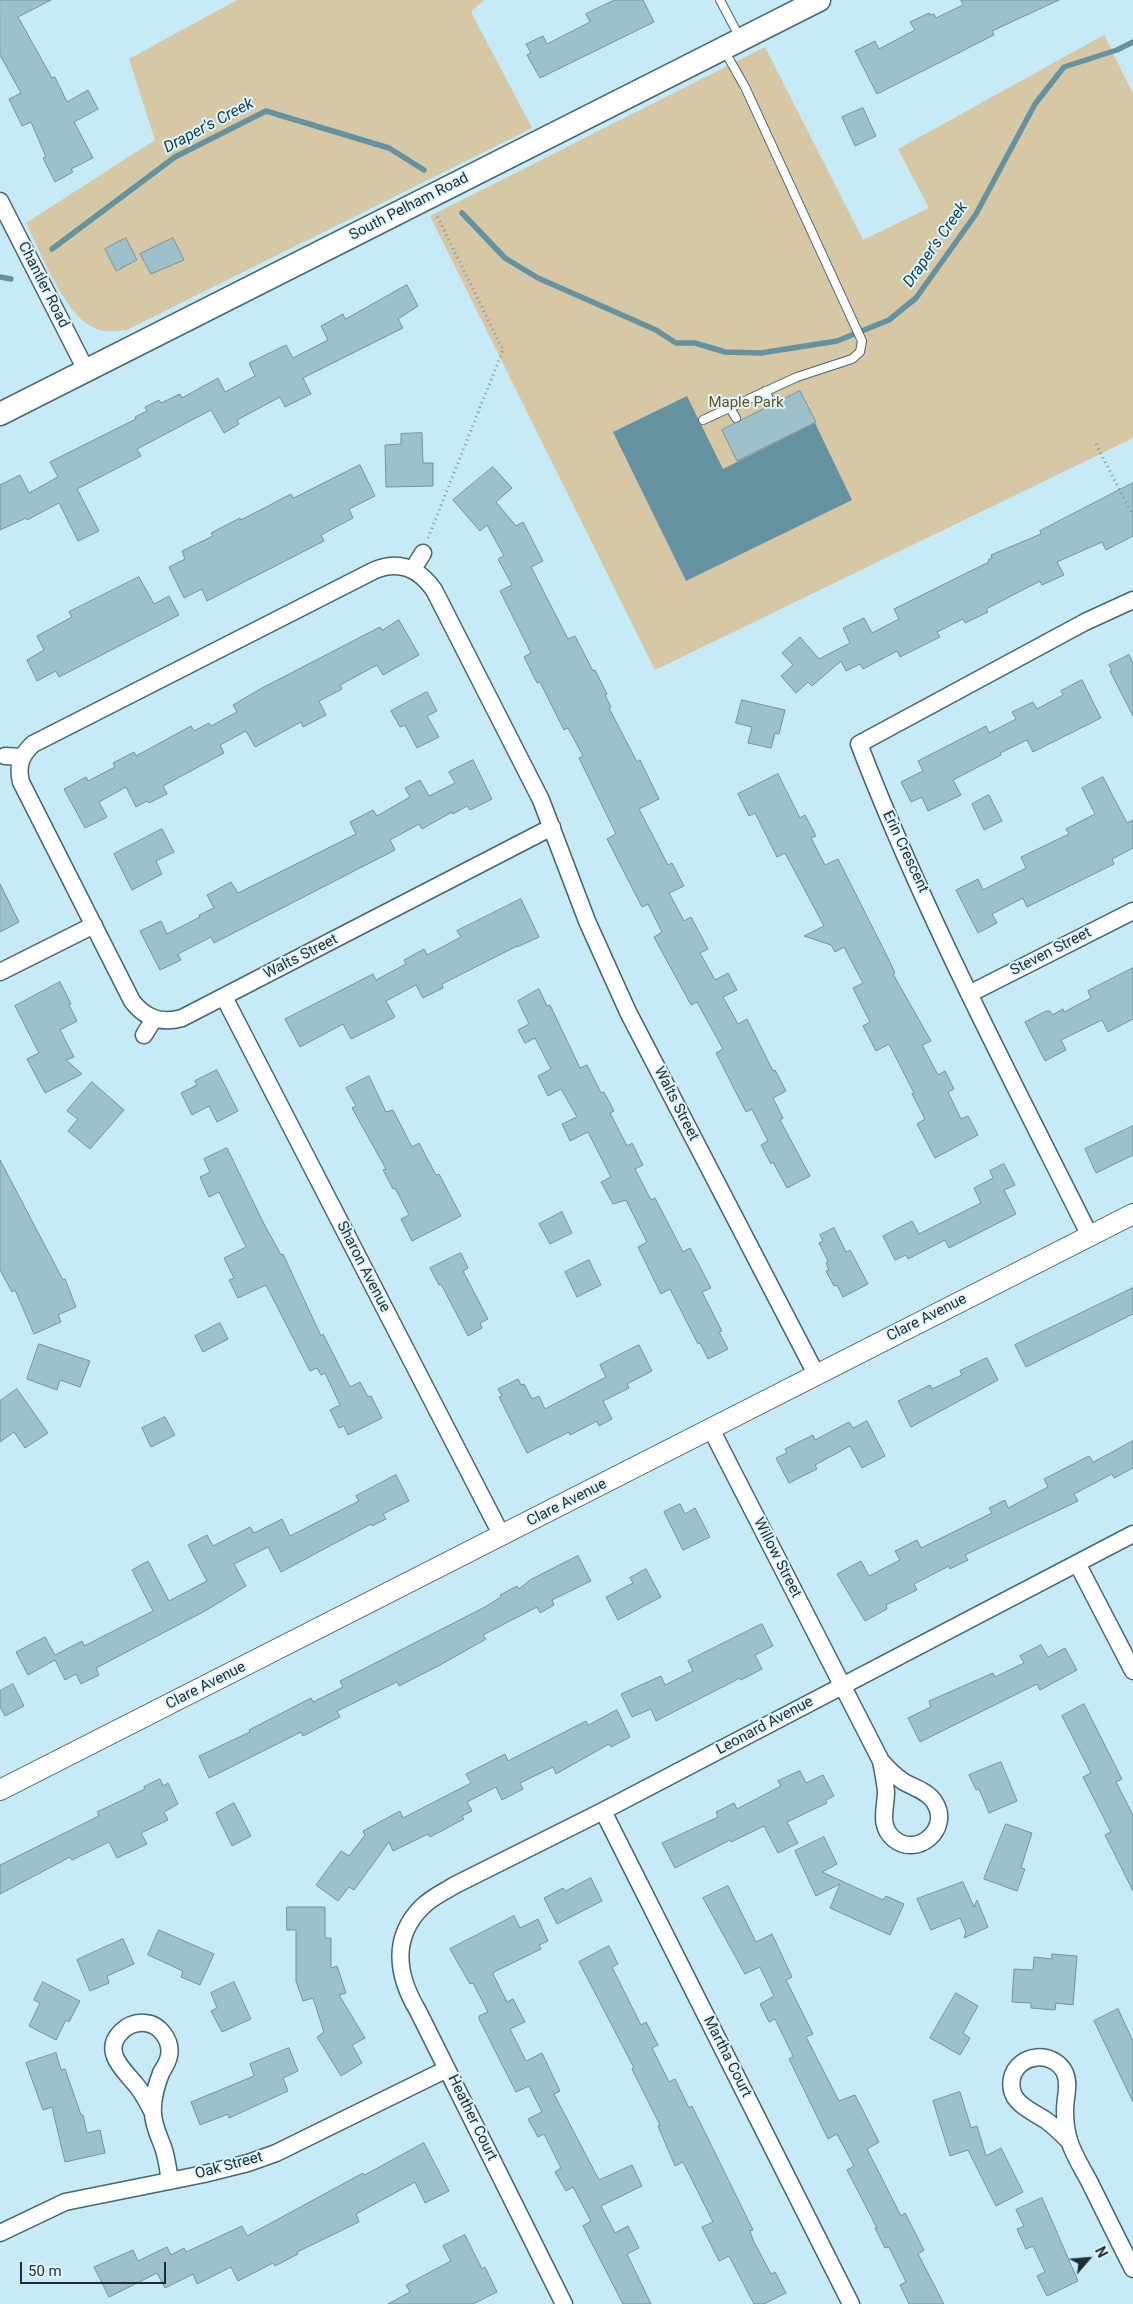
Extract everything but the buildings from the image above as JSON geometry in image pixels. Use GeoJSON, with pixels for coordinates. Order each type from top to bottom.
{"type":"FeatureCollection","features":[{"type":"Feature","properties":{"kind":"main road","name":"South Pelham Road"},"geometry":{"type":"LineString","coordinates":[[0,414],[819,0]]}},
{"type":"Feature","properties":{"kind":"street","name":"Chantler Road"},"geometry":{"type":"LineString","coordinates":[[0,201],[86,370]]}},
{"type":"Feature","properties":{"kind":"street"},"geometry":{"type":"LineString","coordinates":[[144,1035],[154,1019],[145,1015],[132,1001],[21,782],[19,774],[22,757],[34,744],[375,570],[396,565],[413,570],[423,553]]}},
{"type":"Feature","properties":{"kind":"street","name":"Walts Street"},"geometry":{"type":"LineString","coordinates":[[413,570],[427,580],[434,590],[536,791],[552,827],[587,921],[624,1004],[816,1374]]}},
{"type":"Feature","properties":{"kind":"street","name":"Erin Crescent"},"geometry":{"type":"LineString","coordinates":[[1090,1236],[969,994],[880,797],[859,744],[1085,622],[1133,600]]}},
{"type":"Feature","properties":{"kind":"street"},"geometry":{"type":"LineString","coordinates":[[5,756],[22,757]]}},
{"type":"Feature","properties":{"kind":"street","name":"Walts Street"},"geometry":{"type":"LineString","coordinates":[[154,1019],[173,1021],[182,1018],[552,827]]}},
{"type":"Feature","properties":{"kind":"street","name":"Steven Street"},"geometry":{"type":"LineString","coordinates":[[969,994],[1133,911]]}},
{"type":"Feature","properties":{"kind":"street"},"geometry":{"type":"LineString","coordinates":[[0,972],[94,926]]}},
{"type":"Feature","properties":{"kind":"street","name":"Sharon Avenue"},"geometry":{"type":"LineString","coordinates":[[224,997],[502,1536]]}},
{"type":"Feature","properties":{"kind":"street","name":"Clare Avenue"},"geometry":{"type":"LineString","coordinates":[[0,1790],[1133,1214]]}},
{"type":"Feature","properties":{"kind":"street","name":"Willow Street"},"geometry":{"type":"LineString","coordinates":[[711,1430],[881,1761]]}},
{"type":"Feature","properties":{"kind":"street","name":"Leonard Avenue"},"geometry":{"type":"LineString","coordinates":[[408,1928],[414,1917],[432,1898],[1133,1534]]}},
{"type":"Feature","properties":{"kind":"street"},"geometry":{"type":"LineString","coordinates":[[1077,1563],[1133,1671]]}},
{"type":"Feature","properties":{"kind":"street"},"geometry":{"type":"LineString","coordinates":[[881,1761],[892,1773],[929,1795],[936,1804],[939,1814],[938,1825],[933,1835],[924,1842],[914,1845],[903,1844],[894,1839],[887,1830],[883,1820],[886,1793],[881,1761]]}},
{"type":"Feature","properties":{"kind":"street","name":"Martha Court"},"geometry":{"type":"LineString","coordinates":[[602,1811],[852,2304]]}},
{"type":"Feature","properties":{"kind":"street","name":"Heather Court"},"geometry":{"type":"LineString","coordinates":[[408,1928],[401,1953],[403,1979],[407,1992],[564,2304]]}},
{"type":"Feature","properties":{"kind":"street"},"geometry":{"type":"LineString","coordinates":[[153,2113],[146,2098],[118,2065],[114,2055],[114,2044],[118,2034],[126,2026],[137,2022],[158,2027],[165,2035],[169,2046],[169,2056],[158,2082],[153,2113],[155,2129],[163,2147],[170,2181]]}},
{"type":"Feature","properties":{"kind":"street"},"geometry":{"type":"LineString","coordinates":[[1069,2141],[1065,2110],[1068,2082],[1064,2072],[1058,2064],[1048,2058],[1037,2057],[1026,2060],[1018,2067],[1013,2076],[1011,2087],[1014,2098],[1021,2106],[1058,2129],[1069,2141],[1133,2269]]}},
{"type":"Feature","properties":{"kind":"street","name":"Oak Street"},"geometry":{"type":"LineString","coordinates":[[0,2233],[65,2202],[226,2169],[276,2153],[447,2069]]}},
{"type":"Feature","properties":{"kind":"lane"},"geometry":{"type":"LineString","coordinates":[[703,420],[797,377],[852,359],[860,352],[862,341],[852,315],[745,87],[720,0]]}},
{"type":"Feature","properties":{"kind":"lane"},"geometry":{"type":"LineString","coordinates":[[765,391],[770,401]]}},
{"type":"Feature","properties":{"kind":"lane"},"geometry":{"type":"LineString","coordinates":[[730,408],[736,418]]}},
{"type":"Feature","properties":{"kind":"path"},"geometry":{"type":"LineString","coordinates":[[423,553],[436,514],[503,350],[427,198]]}},
{"type":"Feature","properties":{"kind":"path"},"geometry":{"type":"LineString","coordinates":[[1096,444],[1133,516]]}},
{"type":"Feature","properties":{"kind":"green space"},"geometry":{"type":"Polygon","coordinates":[[[237,0],[484,0],[471,12],[532,128],[127,330],[109,331],[96,329],[82,320],[72,309],[54,280],[26,223],[155,140],[129,59],[237,0]]]}},
{"type":"Feature","properties":{"kind":"green space","name":"Maple Park"},"geometry":{"type":"Polygon","coordinates":[[[1104,35],[1133,94],[1133,438],[655,670],[430,216],[765,47],[863,240],[929,208],[898,149],[1104,35]]]}},
{"type":"Feature","properties":{"kind":"water"},"geometry":{"type":"Polygon","coordinates":[[[687,396],[723,469],[815,423],[852,500],[686,581],[613,432],[687,396]]]}},
{"type":"Feature","properties":{"kind":"waterway","name":"Draper's Creek"},"geometry":{"type":"LineString","coordinates":[[462,213],[505,258],[538,278],[656,330],[676,343],[695,343],[725,352],[761,353],[837,341],[889,320],[916,298],[976,214],[1035,104],[1064,67],[1117,50],[1133,42]]}},
{"type":"Feature","properties":{"kind":"waterway","name":"Draper's Creek"},"geometry":{"type":"LineString","coordinates":[[52,249],[175,157],[266,111],[389,148],[424,170]]}},
{"type":"Feature","properties":{"kind":"waterway","name":"Draper's Creek"},"geometry":{"type":"LineString","coordinates":[[0,277],[11,279]]}}]}
